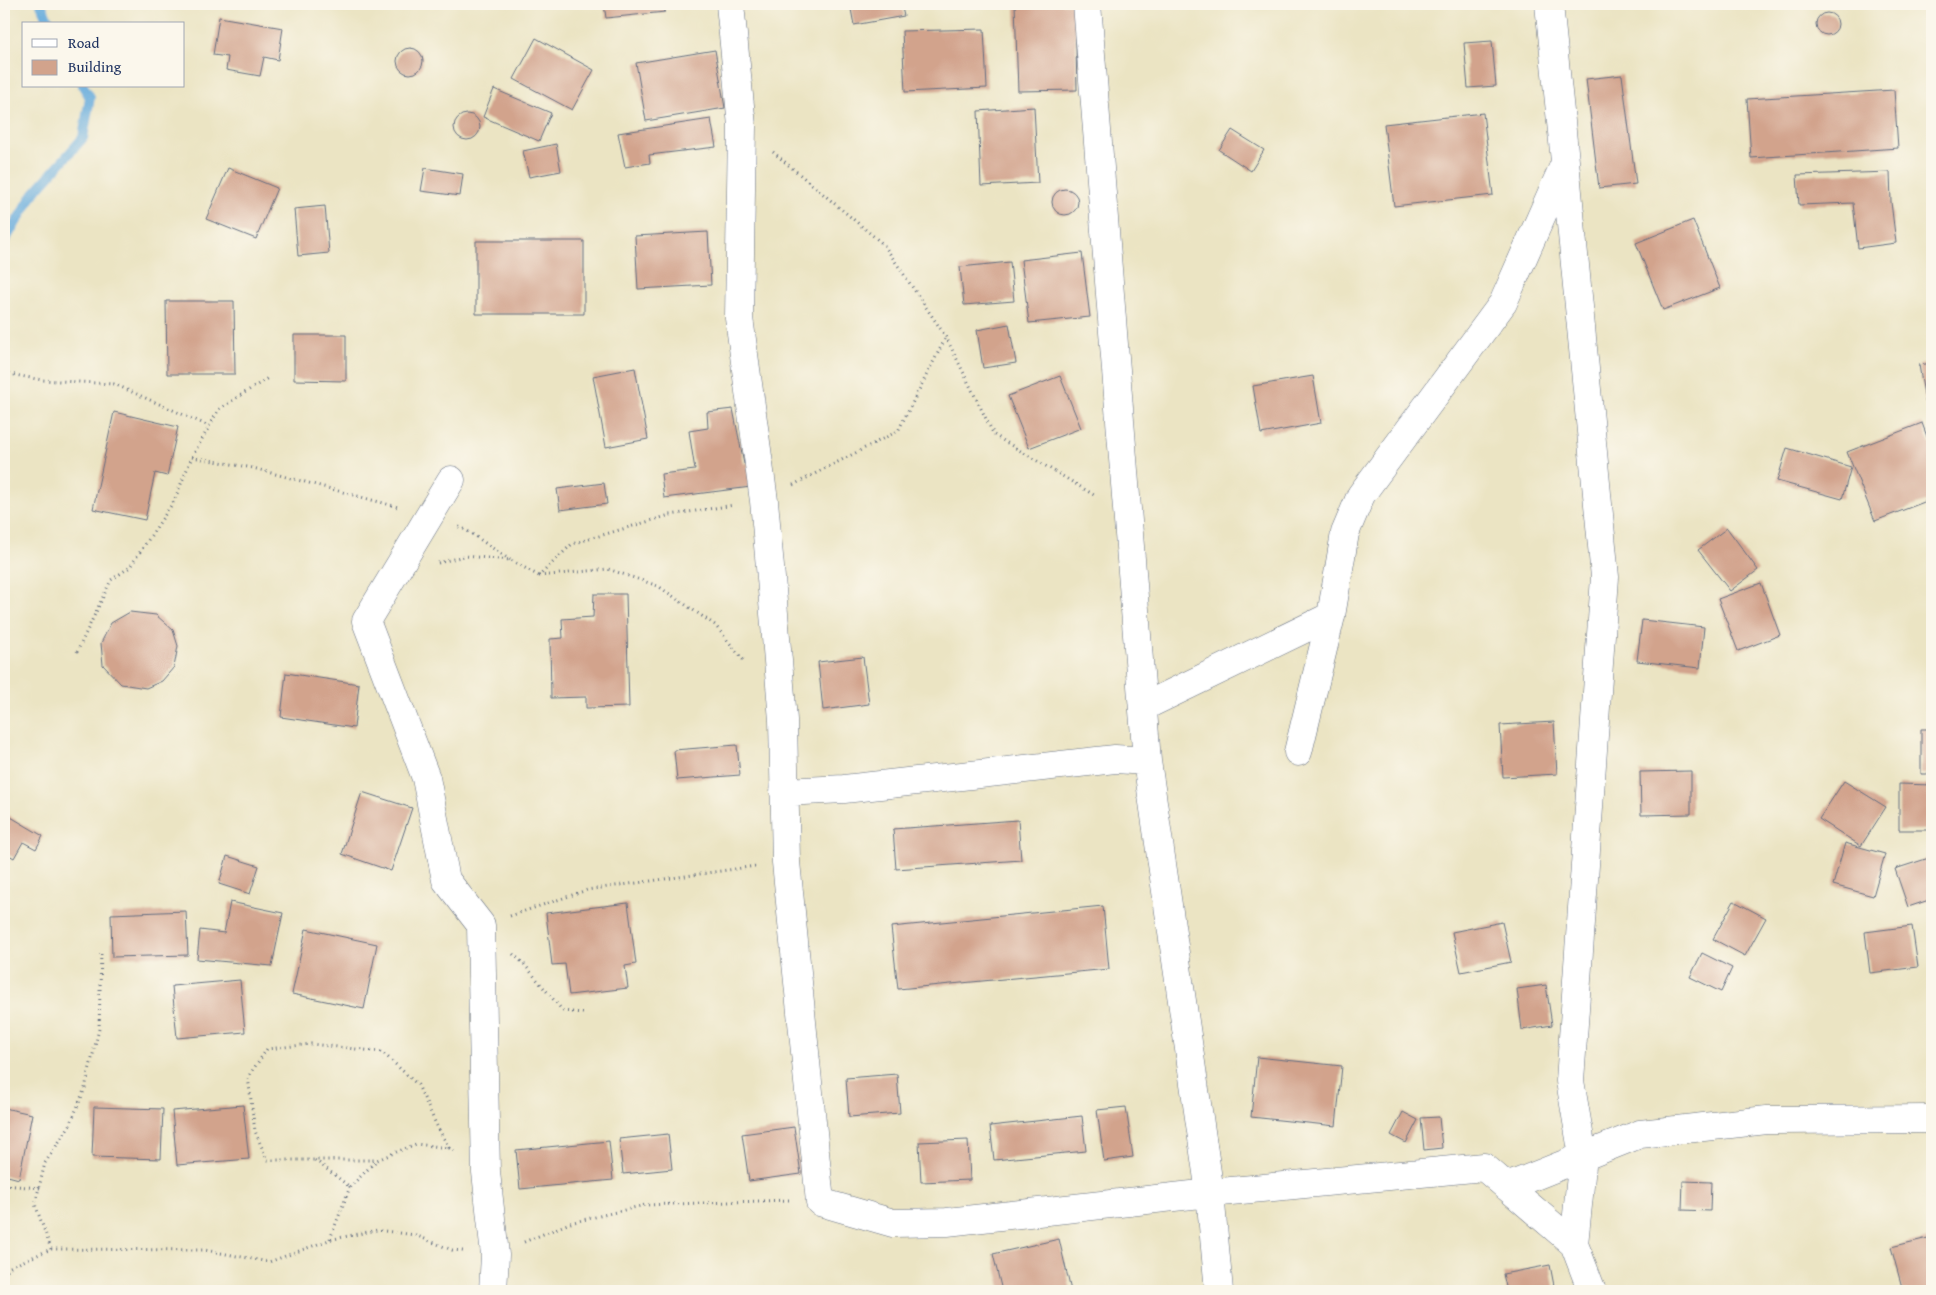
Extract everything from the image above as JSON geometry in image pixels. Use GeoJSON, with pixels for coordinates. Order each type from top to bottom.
{"type":"FeatureCollection","features":[{"type":"Feature","properties":{"kind":"street"},"geometry":{"type":"LineString","coordinates":[[730,4],[742,126],[739,318],[764,501],[783,720],[786,862],[820,1202],[893,1223],[947,1222],[1210,1193],[1484,1167],[1574,1244]]}},
{"type":"Feature","properties":{"kind":"street"},"geometry":{"type":"LineString","coordinates":[[1087,4],[1147,761],[1210,1193],[1220,1291]]}},
{"type":"Feature","properties":{"kind":"street"},"geometry":{"type":"LineString","coordinates":[[1548,4],[1566,161],[1605,576],[1570,1081],[1583,1156],[1574,1244],[1592,1291]]}},
{"type":"Feature","properties":{"kind":"street"},"geometry":{"type":"LineString","coordinates":[[1298,752],[1331,616],[1345,532],[1361,495],[1503,303],[1566,161]]}},
{"type":"Feature","properties":{"kind":"street"},"geometry":{"type":"LineString","coordinates":[[451,480],[366,621],[426,778],[446,880],[481,925],[486,1172],[495,1255],[493,1291]]}},
{"type":"Feature","properties":{"kind":"street"},"geometry":{"type":"LineString","coordinates":[[1142,707],[1331,616]]}},
{"type":"Feature","properties":{"kind":"street"},"geometry":{"type":"LineString","coordinates":[[784,792],[844,789],[1115,760],[1147,761]]}},
{"type":"Feature","properties":{"kind":"street"},"geometry":{"type":"LineString","coordinates":[[1507,1187],[1640,1134],[1767,1120],[1932,1119]]}},
{"type":"Feature","properties":{"kind":"path"},"geometry":{"type":"LineString","coordinates":[[742,126],[884,245],[946,337],[994,435],[1127,514]]}},
{"type":"Feature","properties":{"kind":"path"},"geometry":{"type":"LineString","coordinates":[[539,576],[572,544],[670,515],[764,501],[898,430],[946,337]]}},
{"type":"Feature","properties":{"kind":"path"},"geometry":{"type":"LineString","coordinates":[[4,373],[42,380],[114,384],[210,426]]}},
{"type":"Feature","properties":{"kind":"path"},"geometry":{"type":"LineString","coordinates":[[77,652],[111,580],[130,567],[174,501],[192,457],[220,409],[268,378]]}},
{"type":"Feature","properties":{"kind":"path"},"geometry":{"type":"LineString","coordinates":[[192,457],[253,468],[430,516],[466,530],[539,576],[608,569],[658,586],[715,626],[750,670]]}},
{"type":"Feature","properties":{"kind":"path"},"geometry":{"type":"LineString","coordinates":[[430,565],[464,556],[511,560]]}},
{"type":"Feature","properties":{"kind":"path"},"geometry":{"type":"LineString","coordinates":[[583,1013],[562,1011],[524,964],[481,925],[587,890],[786,862]]}},
{"type":"Feature","properties":{"kind":"path"},"geometry":{"type":"LineString","coordinates":[[51,1248],[35,1204],[45,1163],[70,1125],[85,1088],[99,1029],[101,952]]}},
{"type":"Feature","properties":{"kind":"path"},"geometry":{"type":"LineString","coordinates":[[449,1148],[418,1085],[382,1052],[311,1044],[267,1049],[248,1077],[255,1131],[267,1160],[377,1160],[416,1144],[449,1148],[486,1172]]}},
{"type":"Feature","properties":{"kind":"path"},"geometry":{"type":"LineString","coordinates":[[314,1160],[350,1187]]}},
{"type":"Feature","properties":{"kind":"path"},"geometry":{"type":"LineString","coordinates":[[330,1240],[350,1187],[377,1160]]}},
{"type":"Feature","properties":{"kind":"path"},"geometry":{"type":"LineString","coordinates":[[4,1186],[40,1188]]}},
{"type":"Feature","properties":{"kind":"path"},"geometry":{"type":"LineString","coordinates":[[4,1268],[51,1248],[205,1250],[269,1262],[330,1240],[377,1230],[416,1235],[452,1250],[495,1255],[570,1223],[645,1205],[781,1199],[820,1202]]}},
{"type":"Feature","properties":{"kind":"path"},"geometry":{"type":"LineString","coordinates":[[4,1275],[10,1267]]}},
{"type":"Feature","properties":{"kind":"building"},"geometry":{"type":"Polygon","coordinates":[[[604,4],[664,4],[665,12],[606,18],[604,4]]]}},
{"type":"Feature","properties":{"kind":"building"},"geometry":{"type":"Polygon","coordinates":[[[850,4],[901,4],[904,16],[854,25],[850,4]]]}},
{"type":"Feature","properties":{"kind":"building"},"geometry":{"type":"Polygon","coordinates":[[[1015,4],[1075,4],[1077,90],[1018,91],[1015,4]]]}},
{"type":"Feature","properties":{"kind":"building"},"geometry":{"type":"Polygon","coordinates":[[[1827,13],[1835,16],[1838,24],[1835,32],[1827,35],[1819,32],[1816,24],[1819,16],[1827,13]]]}},
{"type":"Feature","properties":{"kind":"building"},"geometry":{"type":"Polygon","coordinates":[[[219,17],[283,28],[278,60],[264,57],[260,76],[226,70],[228,57],[213,55],[219,17]]]}},
{"type":"Feature","properties":{"kind":"building"},"geometry":{"type":"Polygon","coordinates":[[[984,29],[987,88],[905,92],[902,31],[984,29]]]}},
{"type":"Feature","properties":{"kind":"building"},"geometry":{"type":"Polygon","coordinates":[[[536,38],[594,70],[572,110],[514,79],[536,38]]]}},
{"type":"Feature","properties":{"kind":"building"},"geometry":{"type":"Polygon","coordinates":[[[1492,41],[1496,86],[1468,88],[1464,43],[1492,41]]]}},
{"type":"Feature","properties":{"kind":"building"},"geometry":{"type":"Polygon","coordinates":[[[410,48],[419,52],[423,61],[419,70],[410,74],[401,70],[397,61],[401,52],[410,48]]]}},
{"type":"Feature","properties":{"kind":"building"},"geometry":{"type":"Polygon","coordinates":[[[715,50],[725,108],[646,121],[636,63],[715,50]]]}},
{"type":"Feature","properties":{"kind":"building"},"geometry":{"type":"Polygon","coordinates":[[[1622,75],[1636,184],[1599,188],[1586,79],[1622,75]]]}},
{"type":"Feature","properties":{"kind":"building"},"geometry":{"type":"Polygon","coordinates":[[[494,89],[551,113],[539,141],[483,117],[494,89]]]}},
{"type":"Feature","properties":{"kind":"building"},"geometry":{"type":"Polygon","coordinates":[[[1894,90],[1898,148],[1751,158],[1747,99],[1894,90]]]}},
{"type":"Feature","properties":{"kind":"building"},"geometry":{"type":"Polygon","coordinates":[[[1034,107],[1038,183],[981,186],[978,111],[1034,107]]]}},
{"type":"Feature","properties":{"kind":"building"},"geometry":{"type":"Polygon","coordinates":[[[1483,113],[1493,195],[1394,206],[1384,124],[1483,113]]]}},
{"type":"Feature","properties":{"kind":"building"},"geometry":{"type":"Polygon","coordinates":[[[467,114],[476,118],[480,127],[476,136],[467,140],[458,136],[454,127],[458,118],[467,114]]]}},
{"type":"Feature","properties":{"kind":"building"},"geometry":{"type":"Polygon","coordinates":[[[711,119],[716,147],[649,155],[650,163],[625,167],[618,133],[711,119]]]}},
{"type":"Feature","properties":{"kind":"building"},"geometry":{"type":"Polygon","coordinates":[[[1232,130],[1264,150],[1251,171],[1219,150],[1232,130]]]}},
{"type":"Feature","properties":{"kind":"building"},"geometry":{"type":"Polygon","coordinates":[[[556,144],[561,171],[529,177],[523,151],[556,144]]]}},
{"type":"Feature","properties":{"kind":"building"},"geometry":{"type":"Polygon","coordinates":[[[228,168],[277,188],[256,239],[206,219],[228,168]]]}},
{"type":"Feature","properties":{"kind":"building"},"geometry":{"type":"Polygon","coordinates":[[[425,168],[463,174],[460,196],[421,191],[425,168]]]}},
{"type":"Feature","properties":{"kind":"building"},"geometry":{"type":"Polygon","coordinates":[[[1890,172],[1891,202],[1896,243],[1858,248],[1853,203],[1799,205],[1797,175],[1890,172]]]}},
{"type":"Feature","properties":{"kind":"building"},"geometry":{"type":"Polygon","coordinates":[[[1065,189],[1074,193],[1078,202],[1074,211],[1065,215],[1056,211],[1052,202],[1056,193],[1065,189]]]}},
{"type":"Feature","properties":{"kind":"building"},"geometry":{"type":"Polygon","coordinates":[[[325,206],[329,253],[298,256],[294,209],[325,206]]]}},
{"type":"Feature","properties":{"kind":"building"},"geometry":{"type":"Polygon","coordinates":[[[1693,220],[1720,288],[1663,310],[1636,243],[1693,220]]]}},
{"type":"Feature","properties":{"kind":"building"},"geometry":{"type":"Polygon","coordinates":[[[708,232],[711,285],[638,289],[635,236],[708,232]]]}},
{"type":"Feature","properties":{"kind":"building"},"geometry":{"type":"Polygon","coordinates":[[[476,241],[584,241],[584,314],[476,314],[476,241]]]}},
{"type":"Feature","properties":{"kind":"building"},"geometry":{"type":"Polygon","coordinates":[[[1082,253],[1090,317],[1029,323],[1021,260],[1082,253]]]}},
{"type":"Feature","properties":{"kind":"building"},"geometry":{"type":"Polygon","coordinates":[[[1010,262],[1014,301],[964,305],[960,267],[1010,262]]]}},
{"type":"Feature","properties":{"kind":"building"},"geometry":{"type":"Polygon","coordinates":[[[166,301],[234,301],[235,374],[167,374],[166,301]]]}},
{"type":"Feature","properties":{"kind":"building"},"geometry":{"type":"Polygon","coordinates":[[[1009,324],[1016,363],[983,368],[977,330],[1009,324]]]}},
{"type":"Feature","properties":{"kind":"building"},"geometry":{"type":"Polygon","coordinates":[[[294,335],[346,335],[346,381],[294,380],[294,335]]]}},
{"type":"Feature","properties":{"kind":"building"},"geometry":{"type":"Polygon","coordinates":[[[1932,363],[1932,411],[1927,412],[1919,365],[1932,363]]]}},
{"type":"Feature","properties":{"kind":"building"},"geometry":{"type":"Polygon","coordinates":[[[635,368],[648,439],[606,447],[593,376],[635,368]]]}},
{"type":"Feature","properties":{"kind":"building"},"geometry":{"type":"Polygon","coordinates":[[[1060,376],[1081,428],[1029,448],[1008,396],[1060,376]]]}},
{"type":"Feature","properties":{"kind":"building"},"geometry":{"type":"Polygon","coordinates":[[[1313,376],[1321,423],[1261,434],[1253,386],[1313,376]]]}},
{"type":"Feature","properties":{"kind":"building"},"geometry":{"type":"Polygon","coordinates":[[[733,409],[744,464],[748,462],[751,487],[664,498],[661,474],[695,470],[689,431],[708,428],[707,412],[733,409]]]}},
{"type":"Feature","properties":{"kind":"building"},"geometry":{"type":"Polygon","coordinates":[[[114,412],[178,427],[167,476],[155,473],[145,520],[93,509],[114,412]]]}},
{"type":"Feature","properties":{"kind":"building"},"geometry":{"type":"Polygon","coordinates":[[[1922,423],[1932,450],[1932,499],[1875,521],[1847,452],[1922,423]]]}},
{"type":"Feature","properties":{"kind":"building"},"geometry":{"type":"Polygon","coordinates":[[[1787,448],[1851,467],[1842,499],[1777,481],[1787,448]]]}},
{"type":"Feature","properties":{"kind":"building"},"geometry":{"type":"Polygon","coordinates":[[[604,483],[607,504],[560,510],[557,489],[604,483]]]}},
{"type":"Feature","properties":{"kind":"building"},"geometry":{"type":"Polygon","coordinates":[[[1727,528],[1758,570],[1730,591],[1698,550],[1727,528]]]}},
{"type":"Feature","properties":{"kind":"building"},"geometry":{"type":"Polygon","coordinates":[[[1761,583],[1780,635],[1738,651],[1718,599],[1761,583]]]}},
{"type":"Feature","properties":{"kind":"building"},"geometry":{"type":"Polygon","coordinates":[[[594,594],[626,594],[629,707],[586,708],[586,697],[551,698],[550,639],[563,638],[562,619],[593,617],[594,594]]]}},
{"type":"Feature","properties":{"kind":"building"},"geometry":{"type":"Polygon","coordinates":[[[130,612],[156,615],[173,630],[178,646],[174,667],[162,681],[146,688],[121,684],[103,665],[101,643],[111,623],[130,612]]]}},
{"type":"Feature","properties":{"kind":"building"},"geometry":{"type":"Polygon","coordinates":[[[1642,620],[1704,627],[1700,668],[1637,661],[1642,620]]]}},
{"type":"Feature","properties":{"kind":"building"},"geometry":{"type":"Polygon","coordinates":[[[863,657],[869,704],[823,710],[818,662],[863,657]]]}},
{"type":"Feature","properties":{"kind":"building"},"geometry":{"type":"Polygon","coordinates":[[[286,673],[359,684],[354,728],[281,717],[286,673]]]}},
{"type":"Feature","properties":{"kind":"building"},"geometry":{"type":"Polygon","coordinates":[[[1554,722],[1557,774],[1503,777],[1500,725],[1554,722]]]}},
{"type":"Feature","properties":{"kind":"building"},"geometry":{"type":"Polygon","coordinates":[[[1921,729],[1932,729],[1932,774],[1921,774],[1921,729]]]}},
{"type":"Feature","properties":{"kind":"building"},"geometry":{"type":"Polygon","coordinates":[[[737,745],[740,775],[677,780],[674,750],[737,745]]]}},
{"type":"Feature","properties":{"kind":"building"},"geometry":{"type":"Polygon","coordinates":[[[1691,771],[1691,814],[1641,815],[1640,772],[1691,771]]]}},
{"type":"Feature","properties":{"kind":"building"},"geometry":{"type":"Polygon","coordinates":[[[1844,781],[1886,807],[1861,846],[1819,819],[1844,781]]]}},
{"type":"Feature","properties":{"kind":"building"},"geometry":{"type":"Polygon","coordinates":[[[1899,784],[1932,785],[1932,830],[1899,830],[1899,784]]]}},
{"type":"Feature","properties":{"kind":"building"},"geometry":{"type":"Polygon","coordinates":[[[362,792],[412,808],[391,871],[342,854],[362,792]]]}},
{"type":"Feature","properties":{"kind":"building"},"geometry":{"type":"Polygon","coordinates":[[[4,813],[43,836],[36,849],[23,842],[14,858],[4,852],[4,813]]]}},
{"type":"Feature","properties":{"kind":"building"},"geometry":{"type":"Polygon","coordinates":[[[1018,820],[1021,860],[896,869],[893,829],[1018,820]]]}},
{"type":"Feature","properties":{"kind":"building"},"geometry":{"type":"Polygon","coordinates":[[[1845,843],[1885,854],[1873,896],[1833,885],[1845,843]]]}},
{"type":"Feature","properties":{"kind":"building"},"geometry":{"type":"Polygon","coordinates":[[[227,856],[259,866],[250,894],[219,884],[227,856]]]}},
{"type":"Feature","properties":{"kind":"building"},"geometry":{"type":"Polygon","coordinates":[[[1932,857],[1932,899],[1908,907],[1895,869],[1932,857]]]}},
{"type":"Feature","properties":{"kind":"building"},"geometry":{"type":"Polygon","coordinates":[[[1734,901],[1766,918],[1745,956],[1713,939],[1734,901]]]}},
{"type":"Feature","properties":{"kind":"building"},"geometry":{"type":"Polygon","coordinates":[[[230,902],[283,913],[272,966],[197,959],[200,930],[224,933],[230,902]]]}},
{"type":"Feature","properties":{"kind":"building"},"geometry":{"type":"Polygon","coordinates":[[[628,903],[636,964],[625,966],[628,988],[569,995],[565,964],[552,965],[546,913],[628,903]]]}},
{"type":"Feature","properties":{"kind":"building"},"geometry":{"type":"Polygon","coordinates":[[[1103,906],[1109,969],[898,989],[891,927],[1103,906]]]}},
{"type":"Feature","properties":{"kind":"building"},"geometry":{"type":"Polygon","coordinates":[[[186,911],[188,955],[112,957],[111,914],[186,911]]]}},
{"type":"Feature","properties":{"kind":"building"},"geometry":{"type":"Polygon","coordinates":[[[1502,922],[1511,962],[1461,972],[1452,932],[1502,922]]]}},
{"type":"Feature","properties":{"kind":"building"},"geometry":{"type":"Polygon","coordinates":[[[1912,926],[1918,967],[1870,973],[1865,932],[1912,926]]]}},
{"type":"Feature","properties":{"kind":"building"},"geometry":{"type":"Polygon","coordinates":[[[306,929],[377,944],[364,1009],[292,994],[306,929]]]}},
{"type":"Feature","properties":{"kind":"building"},"geometry":{"type":"Polygon","coordinates":[[[1702,953],[1732,968],[1721,992],[1690,977],[1702,953]]]}},
{"type":"Feature","properties":{"kind":"building"},"geometry":{"type":"Polygon","coordinates":[[[240,980],[245,1032],[177,1038],[172,986],[240,980]]]}},
{"type":"Feature","properties":{"kind":"building"},"geometry":{"type":"Polygon","coordinates":[[[1546,985],[1552,1025],[1522,1030],[1517,989],[1546,985]]]}},
{"type":"Feature","properties":{"kind":"building"},"geometry":{"type":"Polygon","coordinates":[[[1257,1057],[1342,1066],[1336,1126],[1251,1117],[1257,1057]]]}},
{"type":"Feature","properties":{"kind":"building"},"geometry":{"type":"Polygon","coordinates":[[[897,1074],[900,1113],[849,1117],[846,1078],[897,1074]]]}},
{"type":"Feature","properties":{"kind":"building"},"geometry":{"type":"Polygon","coordinates":[[[243,1105],[249,1159],[177,1165],[172,1111],[243,1105]]]}},
{"type":"Feature","properties":{"kind":"building"},"geometry":{"type":"Polygon","coordinates":[[[94,1107],[163,1109],[161,1159],[92,1157],[94,1107]]]}},
{"type":"Feature","properties":{"kind":"building"},"geometry":{"type":"Polygon","coordinates":[[[1126,1107],[1133,1157],[1104,1161],[1097,1110],[1126,1107]]]}},
{"type":"Feature","properties":{"kind":"building"},"geometry":{"type":"Polygon","coordinates":[[[4,1108],[32,1114],[19,1179],[4,1175],[4,1108]]]}},
{"type":"Feature","properties":{"kind":"building"},"geometry":{"type":"Polygon","coordinates":[[[1403,1112],[1418,1120],[1406,1143],[1391,1135],[1403,1112]]]}},
{"type":"Feature","properties":{"kind":"building"},"geometry":{"type":"Polygon","coordinates":[[[1082,1116],[1086,1151],[994,1160],[990,1126],[1082,1116]]]}},
{"type":"Feature","properties":{"kind":"building"},"geometry":{"type":"Polygon","coordinates":[[[1439,1117],[1442,1148],[1424,1150],[1421,1118],[1439,1117]]]}},
{"type":"Feature","properties":{"kind":"building"},"geometry":{"type":"Polygon","coordinates":[[[794,1127],[801,1174],[749,1181],[742,1134],[794,1127]]]}},
{"type":"Feature","properties":{"kind":"building"},"geometry":{"type":"Polygon","coordinates":[[[668,1134],[672,1169],[623,1174],[619,1139],[668,1134]]]}},
{"type":"Feature","properties":{"kind":"building"},"geometry":{"type":"Polygon","coordinates":[[[968,1140],[970,1180],[921,1182],[919,1142],[968,1140]]]}},
{"type":"Feature","properties":{"kind":"building"},"geometry":{"type":"Polygon","coordinates":[[[609,1141],[613,1180],[520,1189],[516,1150],[609,1141]]]}},
{"type":"Feature","properties":{"kind":"building"},"geometry":{"type":"Polygon","coordinates":[[[1683,1181],[1711,1182],[1710,1211],[1682,1210],[1683,1181]]]}},
{"type":"Feature","properties":{"kind":"building"},"geometry":{"type":"Polygon","coordinates":[[[1932,1237],[1932,1291],[1903,1291],[1891,1247],[1932,1237]]]}},
{"type":"Feature","properties":{"kind":"building"},"geometry":{"type":"Polygon","coordinates":[[[1059,1239],[1071,1291],[1002,1291],[993,1254],[1059,1239]]]}},
{"type":"Feature","properties":{"kind":"building"},"geometry":{"type":"Polygon","coordinates":[[[1550,1265],[1555,1291],[1507,1291],[1503,1274],[1550,1265]]]}},
{"type":"Feature","properties":{"kind":"waterway"},"geometry":{"type":"LineString","coordinates":[[41,4],[49,22]]}},
{"type":"Feature","properties":{"kind":"waterway"},"geometry":{"type":"LineString","coordinates":[[4,242],[34,193],[83,138],[90,97],[84,88]]}}]}
